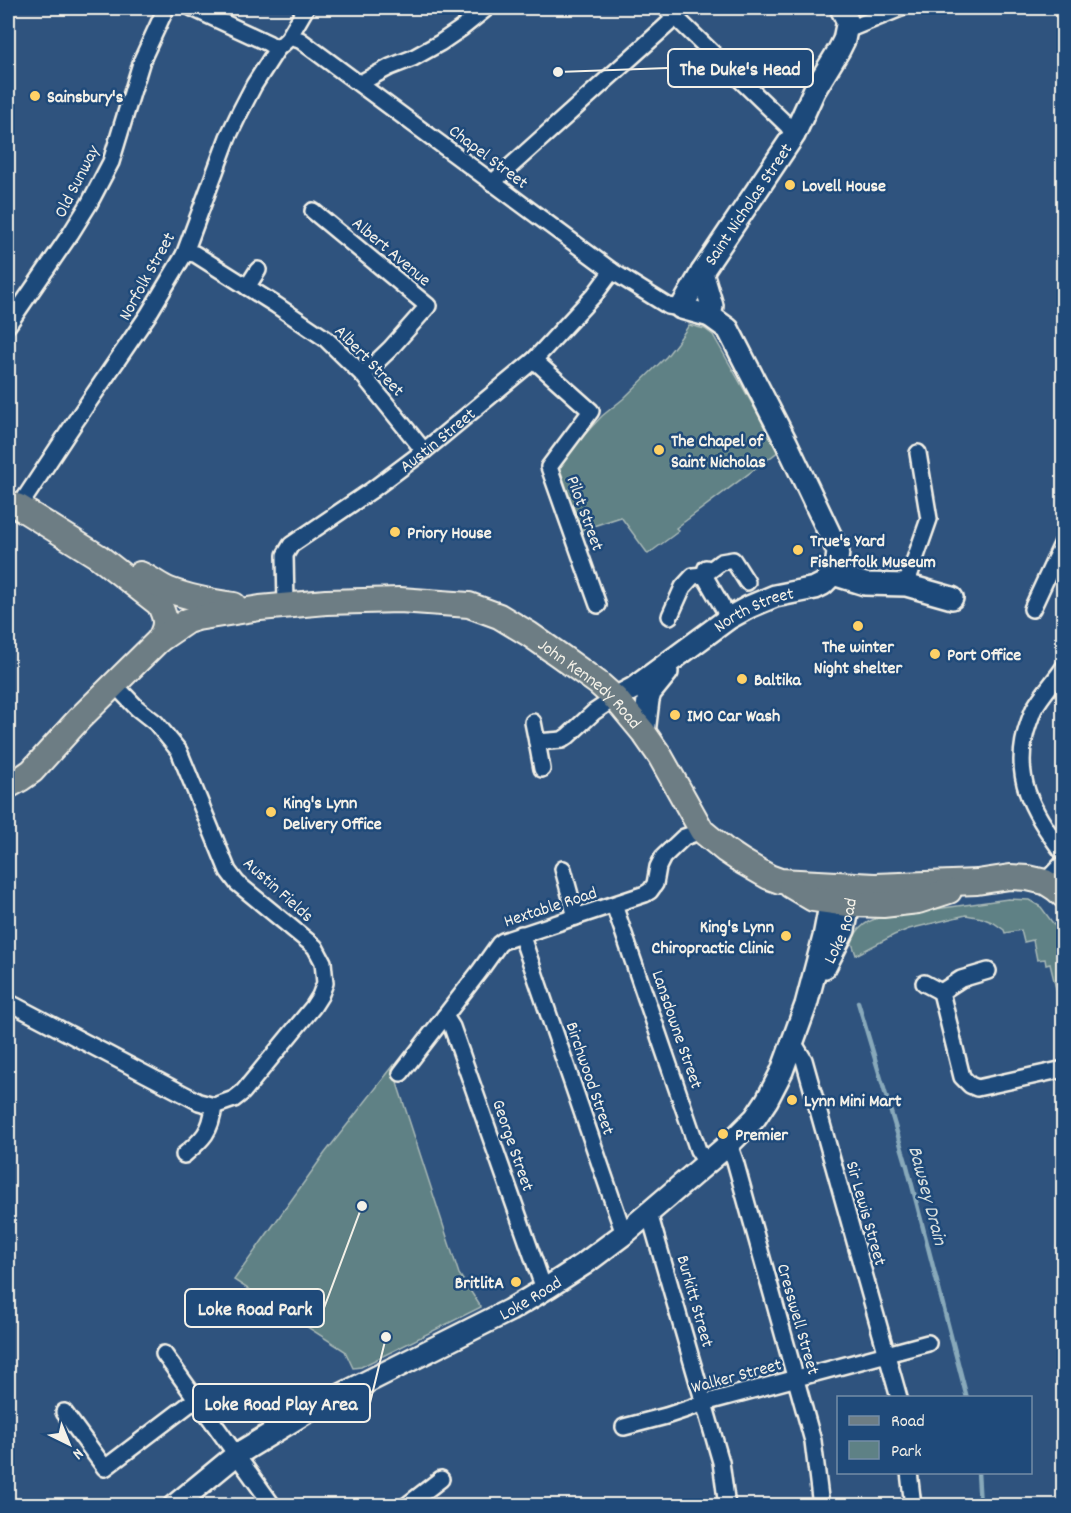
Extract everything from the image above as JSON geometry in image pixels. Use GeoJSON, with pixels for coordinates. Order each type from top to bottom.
{"type":"FeatureCollection","features":[{"type":"Feature","properties":{"kind":"main road","name":"John Kennedy Road"},"geometry":{"type":"LineString","coordinates":[[13,505],[99,557],[159,604],[166,627],[159,640]]}},
{"type":"Feature","properties":{"kind":"main road","name":"John Kennedy Road"},"geometry":{"type":"LineString","coordinates":[[99,557],[146,577],[166,590],[210,602],[260,608]]}},
{"type":"Feature","properties":{"kind":"main road","name":"John Kennedy Road"},"geometry":{"type":"LineString","coordinates":[[159,640],[187,621],[260,608],[326,602],[400,600],[469,605],[499,616],[529,634],[598,683],[615,698],[660,756],[702,831],[725,850],[769,877],[842,894],[875,886],[977,882],[1010,877],[1028,878],[1054,889]]}},
{"type":"Feature","properties":{"kind":"main road"},"geometry":{"type":"LineString","coordinates":[[8,786],[32,771],[79,719],[159,640]]}},
{"type":"Feature","properties":{"kind":"street","name":"Old Sunway"},"geometry":{"type":"LineString","coordinates":[[8,325],[89,204],[111,162],[142,60],[166,8]]}},
{"type":"Feature","properties":{"kind":"street","name":"Chapel Street"},"geometry":{"type":"LineString","coordinates":[[192,8],[268,43],[283,44],[292,38],[300,40],[612,272],[668,306],[681,309]]}},
{"type":"Feature","properties":{"kind":"street","name":"Norfolk Street"},"geometry":{"type":"LineString","coordinates":[[13,505],[75,422],[148,315],[184,255],[228,137],[240,112],[254,85],[306,8]]}},
{"type":"Feature","properties":{"kind":"street"},"geometry":{"type":"LineString","coordinates":[[360,83],[440,43],[487,8]]}},
{"type":"Feature","properties":{"kind":"street"},"geometry":{"type":"LineString","coordinates":[[841,8],[847,20],[847,30],[901,8]]}},
{"type":"Feature","properties":{"kind":"street"},"geometry":{"type":"LineString","coordinates":[[492,183],[656,36],[671,12],[787,125],[794,135]]}},
{"type":"Feature","properties":{"kind":"street","name":"Saint Nicholas Street"},"geometry":{"type":"LineString","coordinates":[[681,309],[702,272],[794,135],[814,91],[844,40],[847,30]]}},
{"type":"Feature","properties":{"kind":"street","name":"Albert Avenue"},"geometry":{"type":"LineString","coordinates":[[313,210],[428,306],[390,349],[363,375]]}},
{"type":"Feature","properties":{"kind":"street","name":"Albert Street"},"geometry":{"type":"LineString","coordinates":[[184,255],[195,254],[326,339],[363,375],[424,451]]}},
{"type":"Feature","properties":{"kind":"street"},"geometry":{"type":"LineString","coordinates":[[247,287],[258,270]]}},
{"type":"Feature","properties":{"kind":"street","name":"Austin Street"},"geometry":{"type":"LineString","coordinates":[[286,606],[285,555],[291,545],[372,490],[424,451],[534,360],[596,294],[612,272]]}},
{"type":"Feature","properties":{"kind":"street","name":"Saint Nicholas Street"},"geometry":{"type":"LineString","coordinates":[[702,272],[712,306],[710,316]]}},
{"type":"Feature","properties":{"kind":"street"},"geometry":{"type":"LineString","coordinates":[[681,309],[704,313],[728,329],[786,442],[838,552],[837,568],[833,574],[864,584],[906,585],[952,598]]}},
{"type":"Feature","properties":{"kind":"street","name":"Pilot Street"},"geometry":{"type":"LineString","coordinates":[[534,360],[591,411],[549,467],[598,605]]}},
{"type":"Feature","properties":{"kind":"street"},"geometry":{"type":"LineString","coordinates":[[906,585],[929,519],[918,453]]}},
{"type":"Feature","properties":{"kind":"street"},"geometry":{"type":"LineString","coordinates":[[1032,609],[1064,540]]}},
{"type":"Feature","properties":{"kind":"street"},"geometry":{"type":"LineString","coordinates":[[670,616],[683,587],[693,576],[722,561],[733,560],[747,582]]}},
{"type":"Feature","properties":{"kind":"street"},"geometry":{"type":"LineString","coordinates":[[705,571],[729,618]]}},
{"type":"Feature","properties":{"kind":"street","name":"North Street"},"geometry":{"type":"LineString","coordinates":[[615,698],[634,688],[729,618],[774,596],[815,588],[833,574]]}},
{"type":"Feature","properties":{"kind":"street","name":"North Street"},"geometry":{"type":"LineString","coordinates":[[644,733],[650,693],[681,655]]}},
{"type":"Feature","properties":{"kind":"street"},"geometry":{"type":"LineString","coordinates":[[1064,666],[1034,708],[1024,736],[1021,764],[1031,804],[1047,832],[1064,854]]}},
{"type":"Feature","properties":{"kind":"street","name":"Austin Fields"},"geometry":{"type":"LineString","coordinates":[[114,684],[137,708],[156,723],[179,751],[228,871],[237,882],[315,947],[323,962],[325,983],[313,1007],[243,1092],[234,1099],[214,1106]]}},
{"type":"Feature","properties":{"kind":"street"},"geometry":{"type":"LineString","coordinates":[[537,742],[562,740],[594,712],[615,698]]}},
{"type":"Feature","properties":{"kind":"street"},"geometry":{"type":"LineString","coordinates":[[533,722],[542,769]]}},
{"type":"Feature","properties":{"kind":"street","name":"Hextable Road"},"geometry":{"type":"LineString","coordinates":[[400,1073],[499,944],[521,934],[645,894],[655,884],[658,867],[663,857],[684,837],[702,831]]}},
{"type":"Feature","properties":{"kind":"street"},"geometry":{"type":"LineString","coordinates":[[1054,889],[1064,862]]}},
{"type":"Feature","properties":{"kind":"street"},"geometry":{"type":"LineString","coordinates":[[563,869],[576,917]]}},
{"type":"Feature","properties":{"kind":"street","name":"Loke Road"},"geometry":{"type":"LineString","coordinates":[[174,1506],[236,1455],[305,1413],[510,1310],[584,1264],[624,1234],[729,1144],[751,1122],[767,1100],[782,1071],[806,1005],[844,930],[842,894]]}},
{"type":"Feature","properties":{"kind":"street","name":"Lansdowne Street"},"geometry":{"type":"LineString","coordinates":[[614,905],[698,1150],[707,1164]]}},
{"type":"Feature","properties":{"kind":"street","name":"Birchwood Street"},"geometry":{"type":"LineString","coordinates":[[521,934],[624,1234]]}},
{"type":"Feature","properties":{"kind":"street"},"geometry":{"type":"LineString","coordinates":[[941,993],[961,979],[988,970]]}},
{"type":"Feature","properties":{"kind":"street"},"geometry":{"type":"LineString","coordinates":[[924,983],[941,993],[962,1077],[970,1085],[976,1088],[1064,1069]]}},
{"type":"Feature","properties":{"kind":"street"},"geometry":{"type":"LineString","coordinates":[[8,1002],[189,1097],[214,1106],[213,1116],[205,1137],[184,1155]]}},
{"type":"Feature","properties":{"kind":"street","name":"George Street"},"geometry":{"type":"LineString","coordinates":[[445,1016],[452,1027],[544,1289]]}},
{"type":"Feature","properties":{"kind":"street","name":"Sir Lewis Street"},"geometry":{"type":"LineString","coordinates":[[793,1042],[804,1060],[898,1396]]}},
{"type":"Feature","properties":{"kind":"street","name":"Cresswell Street"},"geometry":{"type":"LineString","coordinates":[[729,1144],[813,1441],[821,1506]]}},
{"type":"Feature","properties":{"kind":"street","name":"Burkitt Street"},"geometry":{"type":"LineString","coordinates":[[649,1212],[721,1462],[727,1506]]}},
{"type":"Feature","properties":{"kind":"street","name":"Walker Street"},"geometry":{"type":"LineString","coordinates":[[624,1427],[704,1403],[928,1343]]}},
{"type":"Feature","properties":{"kind":"street"},"geometry":{"type":"LineString","coordinates":[[164,1354],[273,1506]]}},
{"type":"Feature","properties":{"kind":"street"},"geometry":{"type":"LineString","coordinates":[[64,1412],[105,1468],[196,1399]]}},
{"type":"Feature","properties":{"kind":"street"},"geometry":{"type":"LineString","coordinates":[[909,1474],[913,1506]]}},
{"type":"Feature","properties":{"kind":"street"},"geometry":{"type":"LineString","coordinates":[[406,1506],[441,1479]]}},
{"type":"Feature","properties":{"kind":"green space"},"geometry":{"type":"Polygon","coordinates":[[[689,325],[705,329],[713,335],[779,451],[676,528],[679,531],[648,554],[621,517],[581,530],[558,463],[602,416],[666,357],[689,325]]]}},
{"type":"Feature","properties":{"kind":"green space"},"geometry":{"type":"Polygon","coordinates":[[[1008,899],[1029,900],[1041,907],[1063,937],[1063,1013],[1050,964],[1046,965],[1045,959],[1037,960],[1033,940],[1024,942],[1021,930],[1005,933],[994,923],[966,915],[909,929],[856,955],[852,943],[860,928],[874,919],[1008,899]]]}},
{"type":"Feature","properties":{"kind":"green space"},"geometry":{"type":"Polygon","coordinates":[[[394,1065],[398,1086],[459,1274],[481,1307],[361,1367],[353,1368],[345,1351],[234,1280],[325,1153],[394,1065]]]}},
{"type":"Feature","properties":{"kind":"waterway","name":"Bawsey Drain"},"geometry":{"type":"LineString","coordinates":[[858,1002],[907,1166],[966,1396]]}},
{"type":"Feature","properties":{"kind":"waterway","name":"Bawsey Drain"},"geometry":{"type":"LineString","coordinates":[[978,1474],[980,1506]]}},
{"type":"Feature","properties":{"kind":"place","name":"The Duke's Head"},"geometry":{"type":"Point","coordinates":[558,72]}},
{"type":"Feature","properties":{"kind":"place","name":"Sainsbury's"},"geometry":{"type":"Point","coordinates":[35,96]}},
{"type":"Feature","properties":{"kind":"place","name":"Lovell House"},"geometry":{"type":"Point","coordinates":[790,185]}},
{"type":"Feature","properties":{"kind":"place","name":"The Chapel of Saint Nicholas"},"geometry":{"type":"Point","coordinates":[659,450]}},
{"type":"Feature","properties":{"kind":"place","name":"Priory House"},"geometry":{"type":"Point","coordinates":[395,532]}},
{"type":"Feature","properties":{"kind":"place","name":"True's Yard Fisherfolk Museum"},"geometry":{"type":"Point","coordinates":[798,550]}},
{"type":"Feature","properties":{"kind":"place","name":"The winter Night shelter"},"geometry":{"type":"Point","coordinates":[858,626]}},
{"type":"Feature","properties":{"kind":"place","name":"Port Office"},"geometry":{"type":"Point","coordinates":[935,654]}},
{"type":"Feature","properties":{"kind":"place","name":"Baltika"},"geometry":{"type":"Point","coordinates":[742,679]}},
{"type":"Feature","properties":{"kind":"place","name":"IMO Car Wash"},"geometry":{"type":"Point","coordinates":[675,715]}},
{"type":"Feature","properties":{"kind":"place","name":"King's Lynn Delivery Office"},"geometry":{"type":"Point","coordinates":[271,812]}},
{"type":"Feature","properties":{"kind":"place","name":"King's Lynn Chiropractic Clinic"},"geometry":{"type":"Point","coordinates":[786,936]}},
{"type":"Feature","properties":{"kind":"place","name":"Lynn Mini Mart"},"geometry":{"type":"Point","coordinates":[792,1100]}},
{"type":"Feature","properties":{"kind":"place","name":"Premier"},"geometry":{"type":"Point","coordinates":[723,1134]}},
{"type":"Feature","properties":{"kind":"place","name":"Loke Road Park"},"geometry":{"type":"Point","coordinates":[362,1206]}},
{"type":"Feature","properties":{"kind":"place","name":"BritlitA"},"geometry":{"type":"Point","coordinates":[516,1282]}},
{"type":"Feature","properties":{"kind":"place","name":"Loke Road Play Area"},"geometry":{"type":"Point","coordinates":[386,1337]}}]}
